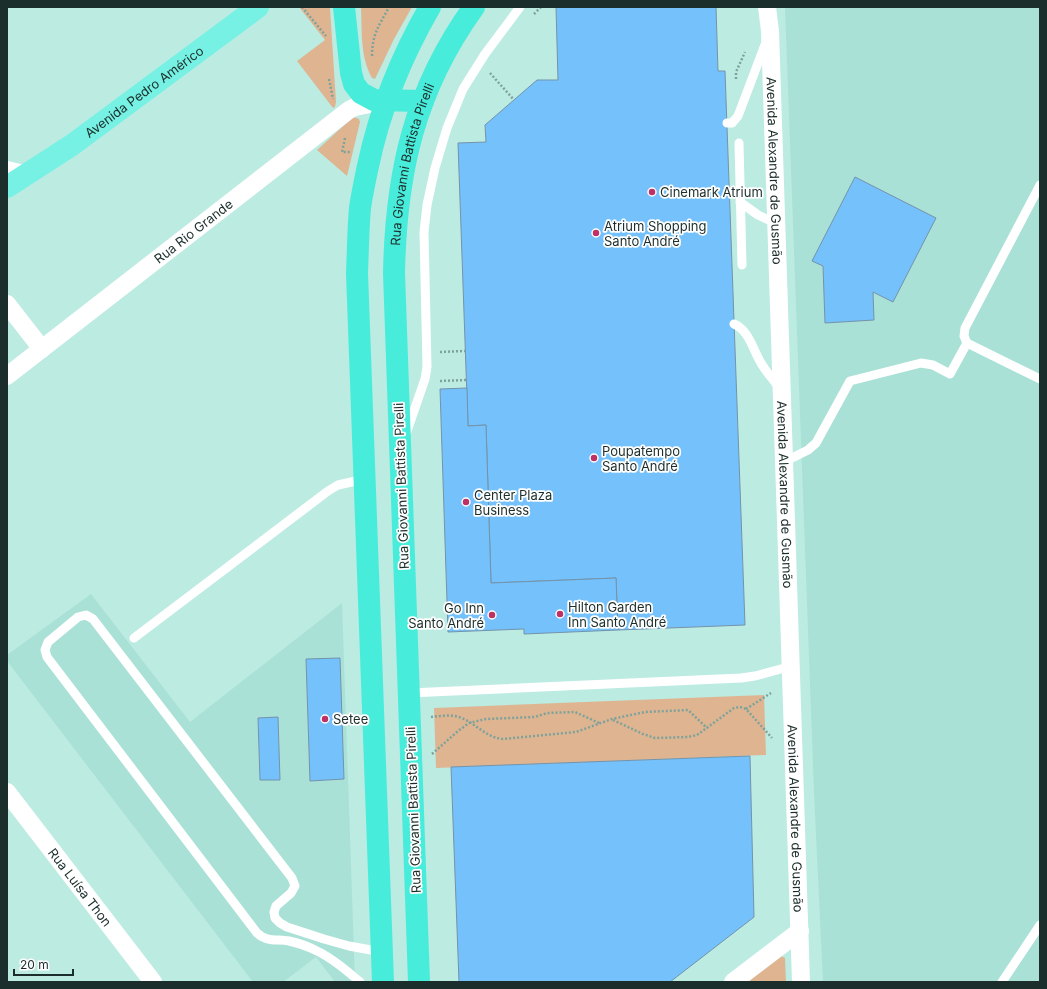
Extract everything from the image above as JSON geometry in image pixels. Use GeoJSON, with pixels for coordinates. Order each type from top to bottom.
{"type":"FeatureCollection","features":[{"type":"Feature","properties":{"kind":"highway"},"geometry":{"type":"LineString","coordinates":[[344,7],[351,73],[354,84],[361,93],[374,100],[423,101]]}},
{"type":"Feature","properties":{"kind":"highway"},"geometry":{"type":"LineString","coordinates":[[383,982],[357,272],[360,207],[376,130],[386,101],[404,55],[430,7]]}},
{"type":"Feature","properties":{"kind":"highway","name":"Rua Giovanni Battista Pirelli"},"geometry":{"type":"LineString","coordinates":[[419,982],[394,273],[395,233],[404,161],[416,121],[440,62],[453,38],[474,7]]}},
{"type":"Feature","properties":{"kind":"main road","name":"Avenida Pedro Américo"},"geometry":{"type":"LineString","coordinates":[[7,187],[17,172],[72,145],[258,7]]}},
{"type":"Feature","properties":{"kind":"street","name":"Avenida Alexandre de Gusmão"},"geometry":{"type":"LineString","coordinates":[[767,7],[770,31],[777,224],[801,982]]}},
{"type":"Feature","properties":{"kind":"street","name":"Rua Rio Grande"},"geometry":{"type":"LineString","coordinates":[[7,376],[349,110],[355,107],[386,101]]}},
{"type":"Feature","properties":{"kind":"street"},"geometry":{"type":"LineString","coordinates":[[7,304],[42,349]]}},
{"type":"Feature","properties":{"kind":"street","name":"Rua Luísa Thon"},"geometry":{"type":"LineString","coordinates":[[7,792],[153,982]]}},
{"type":"Feature","properties":{"kind":"street"},"geometry":{"type":"LineString","coordinates":[[733,982],[800,931]]}},
{"type":"Feature","properties":{"kind":"lane"},"geometry":{"type":"LineString","coordinates":[[400,450],[425,379],[428,353],[424,232],[427,205],[435,168],[447,128],[464,89],[485,54],[520,7]]}},
{"type":"Feature","properties":{"kind":"lane"},"geometry":{"type":"LineString","coordinates":[[727,123],[732,123],[738,116],[770,31]]}},
{"type":"Feature","properties":{"kind":"lane"},"geometry":{"type":"LineString","coordinates":[[739,143],[742,265]]}},
{"type":"Feature","properties":{"kind":"lane"},"geometry":{"type":"LineString","coordinates":[[1040,185],[965,328],[964,336],[967,343],[1040,379]]}},
{"type":"Feature","properties":{"kind":"lane"},"geometry":{"type":"LineString","coordinates":[[740,202],[758,215],[777,224]]}},
{"type":"Feature","properties":{"kind":"lane"},"geometry":{"type":"LineString","coordinates":[[734,324],[739,326],[746,333],[761,363],[782,392]]}},
{"type":"Feature","properties":{"kind":"lane"},"geometry":{"type":"LineString","coordinates":[[784,462],[808,450],[816,443],[850,381],[921,363],[933,365],[950,374],[967,343]]}},
{"type":"Feature","properties":{"kind":"lane"},"geometry":{"type":"LineString","coordinates":[[134,638],[328,491],[338,485],[365,479]]}},
{"type":"Feature","properties":{"kind":"lane"},"geometry":{"type":"LineString","coordinates":[[360,982],[344,968],[316,950],[288,941],[270,940],[257,933],[47,657],[45,650],[48,642],[78,617],[86,616],[93,619],[292,878],[295,886],[291,893],[276,906],[274,912],[275,918],[280,923],[287,927],[324,939],[349,946],[382,952]]}},
{"type":"Feature","properties":{"kind":"lane"},"geometry":{"type":"LineString","coordinates":[[409,693],[741,678],[755,676],[792,666]]}},
{"type":"Feature","properties":{"kind":"lane"},"geometry":{"type":"LineString","coordinates":[[1002,982],[1040,924]]}},
{"type":"Feature","properties":{"kind":"path"},"geometry":{"type":"LineString","coordinates":[[302,7],[329,40]]}},
{"type":"Feature","properties":{"kind":"path"},"geometry":{"type":"LineString","coordinates":[[532,16],[540,7]]}},
{"type":"Feature","properties":{"kind":"path"},"geometry":{"type":"LineString","coordinates":[[486,79],[493,68]]}},
{"type":"Feature","properties":{"kind":"path"},"geometry":{"type":"LineString","coordinates":[[490,73],[514,100]]}},
{"type":"Feature","properties":{"kind":"path"},"geometry":{"type":"LineString","coordinates":[[428,353],[465,351]]}},
{"type":"Feature","properties":{"kind":"path"},"geometry":{"type":"LineString","coordinates":[[439,381],[466,380]]}},
{"type":"Feature","properties":{"kind":"path"},"geometry":{"type":"LineString","coordinates":[[746,709],[771,694]]}},
{"type":"Feature","properties":{"kind":"path"},"geometry":{"type":"LineString","coordinates":[[612,719],[655,738],[688,737],[697,735],[734,708],[740,707],[746,709],[772,738]]}},
{"type":"Feature","properties":{"kind":"path"},"geometry":{"type":"LineString","coordinates":[[426,717],[450,716],[461,718],[496,738],[503,739],[576,732],[612,719],[645,712],[688,710],[706,728]]}},
{"type":"Feature","properties":{"kind":"path"},"geometry":{"type":"LineString","coordinates":[[428,758],[470,722],[486,719],[535,717],[547,713],[575,712],[600,724]]}},
{"type":"Feature","properties":{"kind":"shaded area"},"geometry":{"type":"Polygon","coordinates":[[[299,7],[330,8],[336,102],[335,107],[333,108],[297,61],[325,40],[299,7]]]}},
{"type":"Feature","properties":{"kind":"shaded area"},"geometry":{"type":"Polygon","coordinates":[[[361,7],[412,7],[394,39],[375,79],[372,78],[365,61],[361,7]]]}},
{"type":"Feature","properties":{"kind":"shaded area"},"geometry":{"type":"Polygon","coordinates":[[[785,7],[1040,7],[1040,982],[823,982],[814,793],[785,7]]]}},
{"type":"Feature","properties":{"kind":"shaded area"},"geometry":{"type":"Polygon","coordinates":[[[354,117],[359,119],[360,122],[347,176],[317,150],[354,117]]]}},
{"type":"Feature","properties":{"kind":"shaded area"},"geometry":{"type":"Polygon","coordinates":[[[91,594],[190,722],[342,603],[355,982],[335,982],[316,957],[283,982],[253,982],[7,661],[7,655],[91,594]]]}},
{"type":"Feature","properties":{"kind":"shaded area"},"geometry":{"type":"Polygon","coordinates":[[[764,695],[766,755],[436,768],[434,708],[764,695]]]}},
{"type":"Feature","properties":{"kind":"shaded area"},"geometry":{"type":"Polygon","coordinates":[[[781,956],[785,958],[786,982],[747,982],[781,956]]]}},
{"type":"Feature","properties":{"kind":"building","name":"Atrium Shopping Santo André"},"geometry":{"type":"Polygon","coordinates":[[[556,7],[716,7],[718,71],[725,71],[745,625],[618,630],[616,578],[491,583],[486,425],[468,426],[458,143],[486,142],[485,125],[537,80],[558,80],[556,7]]]}},
{"type":"Feature","properties":{"kind":"building"},"geometry":{"type":"Polygon","coordinates":[[[855,177],[936,218],[893,302],[873,292],[874,320],[825,323],[823,266],[812,261],[855,177]]]}},
{"type":"Feature","properties":{"kind":"building","name":"Center Plaza Business"},"geometry":{"type":"Polygon","coordinates":[[[467,388],[468,426],[486,425],[491,583],[616,578],[618,630],[524,634],[524,629],[448,632],[440,389],[467,388]]]}},
{"type":"Feature","properties":{"kind":"building","name":"Setee"},"geometry":{"type":"Polygon","coordinates":[[[340,658],[344,779],[310,781],[306,659],[340,658]]]}},
{"type":"Feature","properties":{"kind":"building"},"geometry":{"type":"Polygon","coordinates":[[[278,717],[280,780],[260,780],[258,718],[278,717]]]}},
{"type":"Feature","properties":{"kind":"building"},"geometry":{"type":"Polygon","coordinates":[[[750,756],[754,917],[670,982],[459,982],[451,767],[750,756]]]}},
{"type":"Feature","properties":{"kind":"place","name":"Cinemark Atrium"},"geometry":{"type":"Point","coordinates":[652,192]}},
{"type":"Feature","properties":{"kind":"place","name":"Atrium Shopping Santo André"},"geometry":{"type":"Point","coordinates":[596,233]}},
{"type":"Feature","properties":{"kind":"place","name":"Poupatempo Santo André"},"geometry":{"type":"Point","coordinates":[594,458]}},
{"type":"Feature","properties":{"kind":"place","name":"Center Plaza Business"},"geometry":{"type":"Point","coordinates":[466,502]}},
{"type":"Feature","properties":{"kind":"place","name":"Hilton Garden Inn Santo André"},"geometry":{"type":"Point","coordinates":[560,614]}},
{"type":"Feature","properties":{"kind":"place","name":"Go Inn Santo André"},"geometry":{"type":"Point","coordinates":[492,615]}},
{"type":"Feature","properties":{"kind":"place","name":"Setee"},"geometry":{"type":"Point","coordinates":[325,719]}}]}
